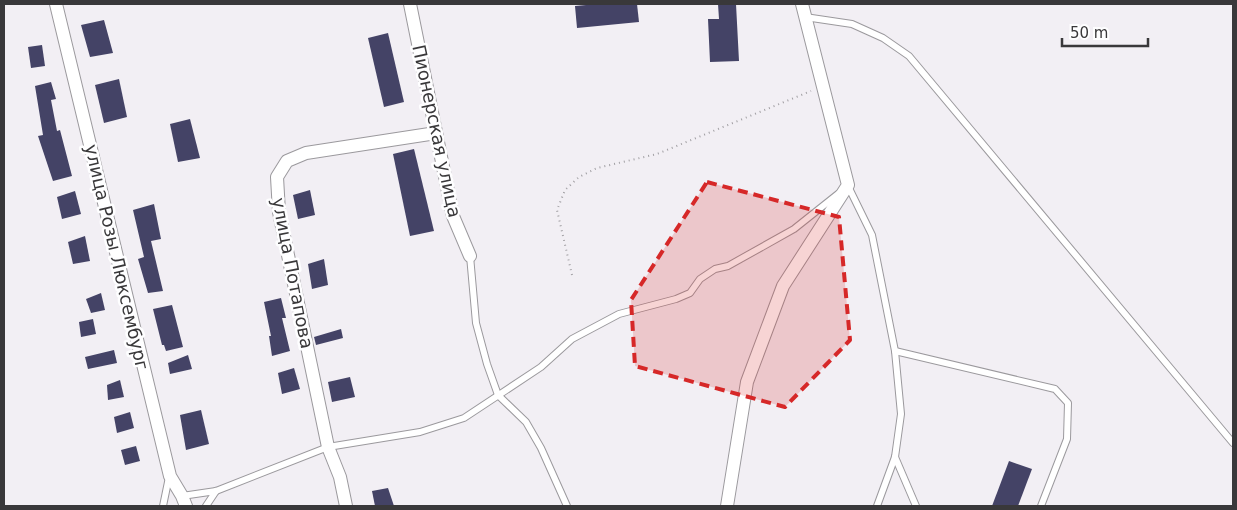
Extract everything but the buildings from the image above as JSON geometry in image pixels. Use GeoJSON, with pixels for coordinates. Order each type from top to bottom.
{"type":"FeatureCollection","features":[{"type":"Feature","properties":{"kind":"street","name":"улица Розы Люксембург"},"geometry":{"type":"LineString","coordinates":[[56,4],[170,476],[184,501]]}},
{"type":"Feature","properties":{"kind":"street","name":"Пионерская улица"},"geometry":{"type":"LineString","coordinates":[[410,4],[453,216],[470,256]]}},
{"type":"Feature","properties":{"kind":"street"},"geometry":{"type":"LineString","coordinates":[[727,506],[747,382],[783,286],[848,185],[802,4]]}},
{"type":"Feature","properties":{"kind":"street","name":"улица Потапова"},"geometry":{"type":"LineString","coordinates":[[346,506],[340,477],[328,447],[279,212],[277,177],[287,160],[306,153],[436,133]]}},
{"type":"Feature","properties":{"kind":"lane"},"geometry":{"type":"LineString","coordinates":[[805,17],[852,24],[883,38],[909,56],[1233,443]]}},
{"type":"Feature","properties":{"kind":"lane"},"geometry":{"type":"LineString","coordinates":[[184,501],[216,491],[328,447],[420,432],[464,418],[541,367],[572,339],[619,314],[676,299],[690,293],[700,279],[715,269],[728,266],[794,229],[848,185],[872,235],[896,351],[901,414],[894,457],[877,506]]}},
{"type":"Feature","properties":{"kind":"lane"},"geometry":{"type":"LineString","coordinates":[[470,256],[476,323],[498,395],[526,422],[566,506]]}},
{"type":"Feature","properties":{"kind":"lane"},"geometry":{"type":"LineString","coordinates":[[896,351],[1055,389],[1068,403],[1067,438],[1041,506]]}},
{"type":"Feature","properties":{"kind":"lane"},"geometry":{"type":"LineString","coordinates":[[894,457],[916,506]]}},
{"type":"Feature","properties":{"kind":"lane"},"geometry":{"type":"LineString","coordinates":[[163,506],[170,476]]}},
{"type":"Feature","properties":{"kind":"lane"},"geometry":{"type":"LineString","coordinates":[[206,506],[216,491]]}},
{"type":"Feature","properties":{"kind":"path"},"geometry":{"type":"LineString","coordinates":[[572,275],[557,210],[565,190],[579,177],[596,168],[657,154],[823,86]]}},
{"type":"Feature","properties":{"kind":"highlighted area"},"geometry":{"type":"Polygon","coordinates":[[[707,182],[839,217],[850,340],[785,407],[635,366],[631,300],[707,182]]]}}]}
